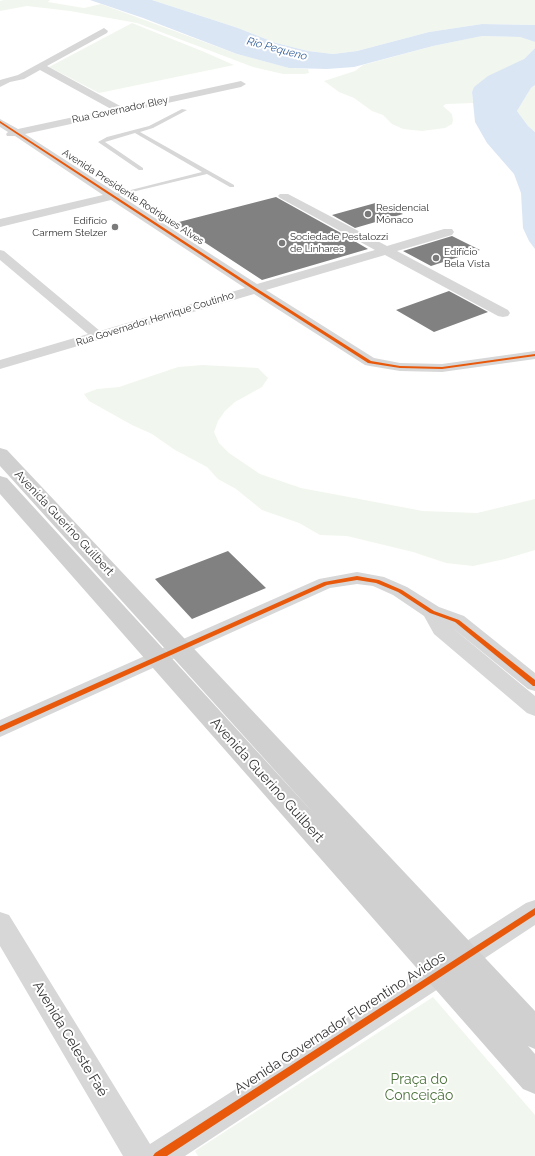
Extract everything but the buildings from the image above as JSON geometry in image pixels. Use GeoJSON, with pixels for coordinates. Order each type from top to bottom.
{"type":"FeatureCollection","features":[{"type":"Feature","properties":{"kind":"main road","name":"Avenida Guerino Guilbert"},"geometry":{"type":"LineString","coordinates":[[0,454],[440,972],[535,1078]]}},
{"type":"Feature","properties":{"kind":"main road","name":"Avenida Guerino Guilbert"},"geometry":{"type":"LineString","coordinates":[[0,482],[464,957],[535,1034]]}},
{"type":"Feature","properties":{"kind":"street"},"geometry":{"type":"LineString","coordinates":[[2,81],[21,77],[104,31]]}},
{"type":"Feature","properties":{"kind":"street"},"geometry":{"type":"LineString","coordinates":[[40,66],[120,110]]}},
{"type":"Feature","properties":{"kind":"street"},"geometry":{"type":"LineString","coordinates":[[0,92],[19,82],[21,77]]}},
{"type":"Feature","properties":{"kind":"street","name":"Rua Governador Bley"},"geometry":{"type":"LineString","coordinates":[[0,136],[241,84]]}},
{"type":"Feature","properties":{"kind":"street","name":"Avenida Presidente Rodrigues Alves"},"geometry":{"type":"LineString","coordinates":[[0,122],[255,289],[370,362],[400,367],[442,368],[535,355]]}},
{"type":"Feature","properties":{"kind":"street"},"geometry":{"type":"LineString","coordinates":[[0,224],[113,196]]}},
{"type":"Feature","properties":{"kind":"street"},"geometry":{"type":"LineString","coordinates":[[284,196],[503,313]]}},
{"type":"Feature","properties":{"kind":"street","name":"Rua Governador Henrique Coutinho"},"geometry":{"type":"LineString","coordinates":[[0,365],[448,232]]}},
{"type":"Feature","properties":{"kind":"street"},"geometry":{"type":"LineString","coordinates":[[0,254],[98,336]]}},
{"type":"Feature","properties":{"kind":"street"},"geometry":{"type":"LineString","coordinates":[[0,729],[326,583],[357,578],[377,581],[400,591],[432,612],[457,621],[535,684]]}},
{"type":"Feature","properties":{"kind":"street"},"geometry":{"type":"LineString","coordinates":[[432,612],[441,629],[535,708]]}},
{"type":"Feature","properties":{"kind":"street","name":"Avenida Governador Florentino Avidos"},"geometry":{"type":"LineString","coordinates":[[158,1156],[535,911]]}},
{"type":"Feature","properties":{"kind":"street","name":"Avenida Celeste Faé"},"geometry":{"type":"LineString","coordinates":[[0,923],[140,1156]]}},
{"type":"Feature","properties":{"kind":"lane"},"geometry":{"type":"LineString","coordinates":[[141,169],[101,142],[109,138],[137,132],[160,123],[184,110]]}},
{"type":"Feature","properties":{"kind":"lane"},"geometry":{"type":"LineString","coordinates":[[137,132],[232,186]]}},
{"type":"Feature","properties":{"kind":"lane"},"geometry":{"type":"LineString","coordinates":[[113,196],[208,172]]}},
{"type":"Feature","properties":{"kind":"green space"},"geometry":{"type":"Polygon","coordinates":[[[50,0],[48,2],[84,8],[101,4],[237,54],[289,68],[308,69],[309,73],[283,74],[253,67],[137,23],[70,11],[27,6],[0,11],[0,1],[50,0]]]}},
{"type":"Feature","properties":{"kind":"green space"},"geometry":{"type":"Polygon","coordinates":[[[152,0],[535,0],[535,25],[482,24],[429,32],[357,51],[333,54],[308,51],[276,43],[238,28],[152,0]]]}},
{"type":"Feature","properties":{"kind":"green space"},"geometry":{"type":"Polygon","coordinates":[[[132,23],[234,65],[99,93],[49,67],[132,23]]]}},
{"type":"Feature","properties":{"kind":"green space"},"geometry":{"type":"Polygon","coordinates":[[[481,36],[520,37],[535,42],[535,48],[524,59],[474,87],[472,92],[473,103],[446,104],[443,106],[452,114],[453,120],[452,124],[445,128],[422,131],[403,129],[392,124],[383,115],[372,111],[354,98],[339,92],[324,81],[355,71],[363,65],[433,46],[481,36]]]}},
{"type":"Feature","properties":{"kind":"green space"},"geometry":{"type":"Polygon","coordinates":[[[535,85],[535,132],[528,126],[517,111],[531,88],[535,85]]]}},
{"type":"Feature","properties":{"kind":"green space"},"geometry":{"type":"Polygon","coordinates":[[[203,365],[258,368],[268,378],[262,387],[235,402],[225,411],[218,421],[214,432],[219,443],[229,453],[260,474],[301,488],[423,511],[477,513],[535,499],[535,550],[505,559],[473,566],[446,563],[413,552],[347,536],[320,535],[299,523],[262,510],[236,489],[218,479],[207,467],[175,450],[152,434],[132,425],[89,401],[84,394],[97,389],[119,387],[178,367],[203,365]]]}},
{"type":"Feature","properties":{"kind":"green space","name":"Praça do Conceição"},"geometry":{"type":"Polygon","coordinates":[[[433,997],[535,1115],[535,1156],[198,1156],[195,1151],[433,997]]]}},
{"type":"Feature","properties":{"kind":"water","name":"Rio Pequeno"},"geometry":{"type":"Polygon","coordinates":[[[90,0],[152,0],[238,28],[276,43],[308,51],[333,54],[357,51],[429,32],[482,24],[535,25],[535,42],[520,37],[482,36],[433,46],[354,67],[327,69],[289,68],[237,54],[143,18],[90,0]]]}},
{"type":"Feature","properties":{"kind":"water"},"geometry":{"type":"Polygon","coordinates":[[[535,48],[535,85],[531,88],[517,111],[528,126],[535,132],[535,249],[529,241],[523,228],[521,193],[514,174],[487,143],[475,122],[472,92],[474,87],[488,76],[524,59],[535,48]]]}},
{"type":"Feature","properties":{"kind":"cycle path"},"geometry":{"type":"LineString","coordinates":[[0,122],[255,289],[370,362],[400,367],[442,368],[535,355]]}},
{"type":"Feature","properties":{"kind":"cycle path"},"geometry":{"type":"LineString","coordinates":[[0,729],[326,583],[357,578],[377,581],[400,591],[432,612],[457,621],[535,684]]}},
{"type":"Feature","properties":{"kind":"cycle path"},"geometry":{"type":"LineString","coordinates":[[158,1156],[535,911]]}},
{"type":"Feature","properties":{"kind":"place","name":"Residencial Mônaco"},"geometry":{"type":"Point","coordinates":[368,214]}},
{"type":"Feature","properties":{"kind":"place","name":"Edifício Carmem Stelzer"},"geometry":{"type":"Point","coordinates":[115,227]}},
{"type":"Feature","properties":{"kind":"place","name":"Sociedade Pestalozzi de Linhares"},"geometry":{"type":"Point","coordinates":[282,243]}},
{"type":"Feature","properties":{"kind":"place","name":"Edifício Bela Vista"},"geometry":{"type":"Point","coordinates":[436,258]}}]}
